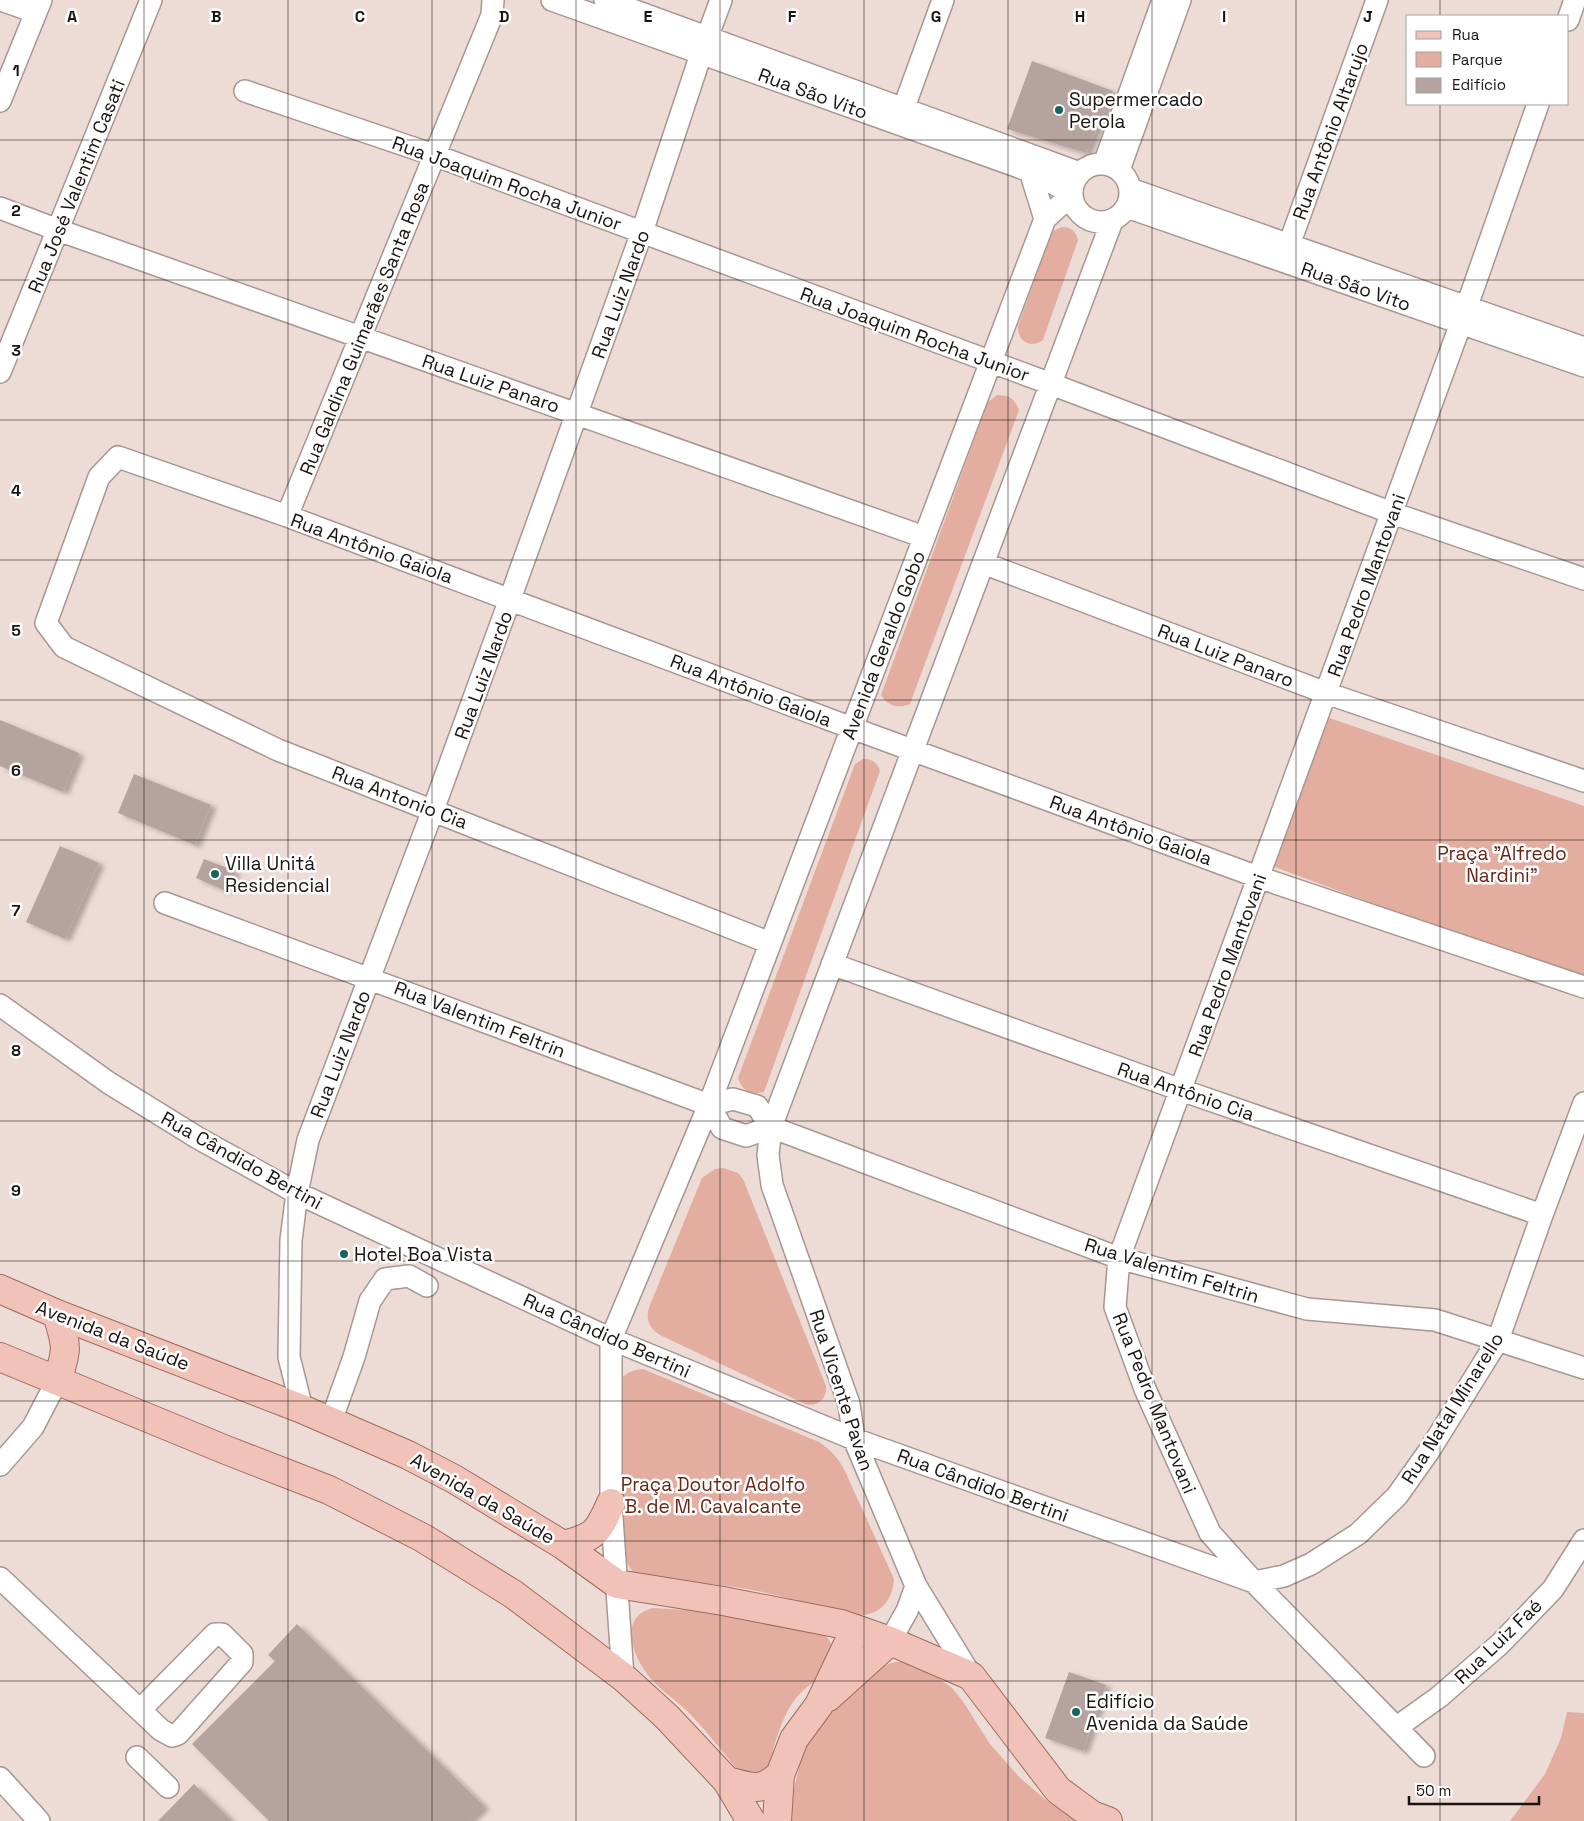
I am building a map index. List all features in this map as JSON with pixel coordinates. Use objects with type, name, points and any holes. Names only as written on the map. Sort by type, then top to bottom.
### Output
[{"type":"main road","name":"Avenida da Saúde","points":[[0,1289],[57,1314],[302,1409],[408,1454],[447,1475],[563,1545],[618,1584],[723,1601],[841,1624],[890,1641],[971,1676]]},
{"type":"main road","points":[[0,1300],[14,1306],[30,1303]]},
{"type":"main road","points":[[57,1314],[66,1344],[66,1355],[57,1381]]},
{"type":"main road","points":[[0,1357],[328,1490],[415,1534],[513,1594],[623,1677],[667,1717],[727,1781],[751,1821]]},
{"type":"main road","points":[[563,1545],[590,1536],[600,1527],[611,1503]]},
{"type":"main road","points":[[777,1821],[780,1775],[794,1739],[819,1705],[854,1629]]},
{"type":"main road","points":[[819,1705],[890,1641]]},
{"type":"main road","points":[[971,1676],[1058,1790],[1092,1815],[1108,1821]]},
{"type":"main road","points":[[727,1781],[760,1788],[780,1775]]},
{"type":"street","points":[[0,101],[38,6],[2,0]]},
{"type":"street","name":"Rua José Valentim Casati","points":[[0,372],[151,0]]},
{"type":"street","name":"Rua Galdina Guimarães Santa Rosa","points":[[287,516],[492,15],[493,0]]},
{"type":"street","name":"Rua São Vito","points":[[552,0],[704,45],[901,116],[1080,173]]},
{"type":"street","name":"Rua São Vito","points":[[606,0],[704,45]]},
{"type":"street","name":"Rua Luiz Nardo","points":[[302,1409],[289,1357],[291,1240],[297,1193],[308,1140],[434,810],[642,232],[704,45],[721,0]]},
{"type":"street","points":[[901,116],[943,0]]},
{"type":"street","points":[[1111,167],[1163,0]]},
{"type":"street","points":[[1111,167],[1180,0]]},
{"type":"street","name":"Rua Antônio Altarujo","points":[[1286,253],[1377,0]]},
{"type":"street","points":[[1569,17],[1575,0]]},
{"type":"street","name":"Rua Joaquim Rocha Junior","points":[[245,91],[434,156],[642,232],[1392,513],[1584,579]]},
{"type":"street","name":"Rua Pedro Mantovani","points":[[1424,1756],[1254,1582],[1210,1533],[1145,1389],[1114,1307],[1119,1258],[1464,315],[1538,105]]},
{"type":"street","name":"Rua São Vito","points":[[901,116],[1030,171],[1071,194]]},
{"type":"street","points":[[771,1127],[757,1106],[733,1099],[709,1104],[722,1128],[746,1136],[771,1127],[1051,384],[1123,206],[1127,178],[1111,167],[1091,166],[1075,178],[1071,194],[1073,204],[1078,213],[1085,219],[1104,223],[1123,206]]},
{"type":"street","points":[[1030,171],[1045,219]]},
{"type":"street","name":"Avenida Geraldo Gobo","points":[[611,1339],[709,1104],[1045,219],[1071,194]]},
{"type":"street","name":"Rua São Vito","points":[[1123,206],[1286,253],[1464,315],[1584,366]]},
{"type":"street","name":"Rua Luiz Panaro","points":[[0,208],[924,537]]},
{"type":"street","name":"Rua São Vito","points":[[1464,315],[1584,348]]},
{"type":"street","name":"Rua Antônio Gaiola","points":[[46,623],[100,477],[118,457],[287,516],[852,728],[1258,877],[1584,987]]},
{"type":"street","name":"Rua Luiz Panaro","points":[[984,563],[1326,693],[1584,781]]},
{"type":"street","name":"Rua Antonio Cia","points":[[46,623],[64,647],[269,746],[770,943]]},
{"type":"street","name":"Rua Valentim Feltrin","points":[[165,903],[709,1104]]},
{"type":"street","name":"Rua Antônio Cia","points":[[832,964],[1181,1090],[1542,1215]]},
{"type":"street","name":"Rua Cândido Bertini","points":[[0,1005],[108,1083],[198,1138],[297,1193],[611,1339],[854,1439],[1254,1582]]},
{"type":"street","name":"Rua Natal Minarello","points":[[1254,1582],[1284,1576],[1311,1564],[1358,1534],[1397,1496],[1430,1451],[1498,1340],[1584,1103]]},
{"type":"street","name":"Rua Valentim Feltrin","points":[[771,1127],[1119,1258],[1307,1310],[1435,1320],[1584,1368]]},
{"type":"street","name":"Rua Vicente Pavan","points":[[771,1127],[768,1154],[772,1185],[849,1404],[854,1439],[916,1586],[971,1676]]},
{"type":"street","points":[[331,1422],[354,1356],[370,1301],[386,1279],[409,1276],[427,1286]]},
{"type":"street","points":[[611,1339],[611,1503],[623,1677]]},
{"type":"street","name":"Rua Luiz Nardo","points":[[260,1393],[280,1383],[289,1357]]},
{"type":"street","points":[[0,1465],[33,1427],[57,1381]]},
{"type":"street","name":"Rua Luiz Faé","points":[[1396,1727],[1438,1698],[1500,1644],[1553,1589],[1584,1540]]},
{"type":"street","points":[[0,1578],[161,1730],[172,1736],[178,1734],[242,1662],[242,1654],[222,1634],[215,1634],[140,1710]]},
{"type":"street","points":[[890,1641],[907,1611],[916,1586]]},
{"type":"street","points":[[137,1757],[168,1786]]},
{"type":"street","points":[[0,1778],[39,1821]]},
{"type":"green space","points":[[1062,227],[1073,230],[1078,240],[1043,340],[1030,344],[1022,340],[1018,332],[1018,326],[1051,235],[1053,231]]},
{"type":"green space","points":[[997,395],[1011,398],[1019,410],[910,704],[894,706],[881,695],[988,402]]},
{"type":"green space","name":"Praça \"Alfredo Nardini\"","points":[[1321,715],[1584,806],[1584,982],[1269,865]]},
{"type":"green space","points":[[863,759],[874,762],[880,771],[764,1092],[755,1093],[748,1091],[742,1086],[738,1078],[855,764]]},
{"type":"green space","points":[[723,1168],[738,1173],[743,1179],[826,1386],[825,1395],[818,1403],[805,1404],[660,1335],[650,1325],[648,1314],[650,1305],[702,1178],[715,1169]]},
{"type":"green space","name":"Praça Doutor Adolfo B. de M. Cavalcante","points":[[643,1369],[819,1442],[830,1451],[844,1469],[894,1579],[893,1588],[887,1602],[870,1614],[853,1616],[782,1597],[728,1586],[652,1584],[634,1574],[624,1555],[615,1388],[626,1374]]},
{"type":"green space","points":[[653,1608],[731,1613],[821,1632],[828,1638],[832,1645],[824,1677],[798,1695],[785,1715],[767,1772],[740,1774],[698,1722],[658,1686],[640,1664],[632,1641],[634,1621],[641,1613]]},
{"type":"green space","points":[[902,1661],[925,1668],[952,1688],[962,1700],[990,1744],[1019,1777],[1046,1800],[1078,1821],[787,1821],[804,1744],[831,1708],[880,1668]]},
{"type":"green space","points":[[1567,1712],[1584,1713],[1584,1821],[1510,1821],[1545,1774],[1561,1738]]},
{"type":"building","name":"Supermercado Perola","points":[[1032,61],[1113,91],[1086,153],[1007,129]]},
{"type":"building","points":[[0,720],[79,753],[63,792],[0,766]]},
{"type":"building","points":[[134,774],[211,805],[195,845],[118,813]]},
{"type":"building","points":[[60,846],[99,863],[65,939],[26,922]]},
{"type":"building","name":"Villa Unitá Residencial","points":[[204,859],[235,871],[226,891],[196,878]]},
{"type":"building","points":[[297,1624],[484,1806],[469,1821],[269,1821],[192,1744],[275,1661],[268,1655]]},
{"type":"building","name":"Edifício Avenida da Saúde","points":[[1069,1672],[1106,1685],[1083,1751],[1045,1738]]},
{"type":"building","points":[[194,1784],[232,1821],[158,1821]]},
{"type":"place","name":"Supermercado Perola","points":[[1059,110]]},
{"type":"place","name":"Villa Unitá Residencial","points":[[215,874]]},
{"type":"place","name":"Hotel Boa Vista","points":[[344,1254]]},
{"type":"place","name":"Edifício Avenida da Saúde","points":[[1076,1712]]}]
